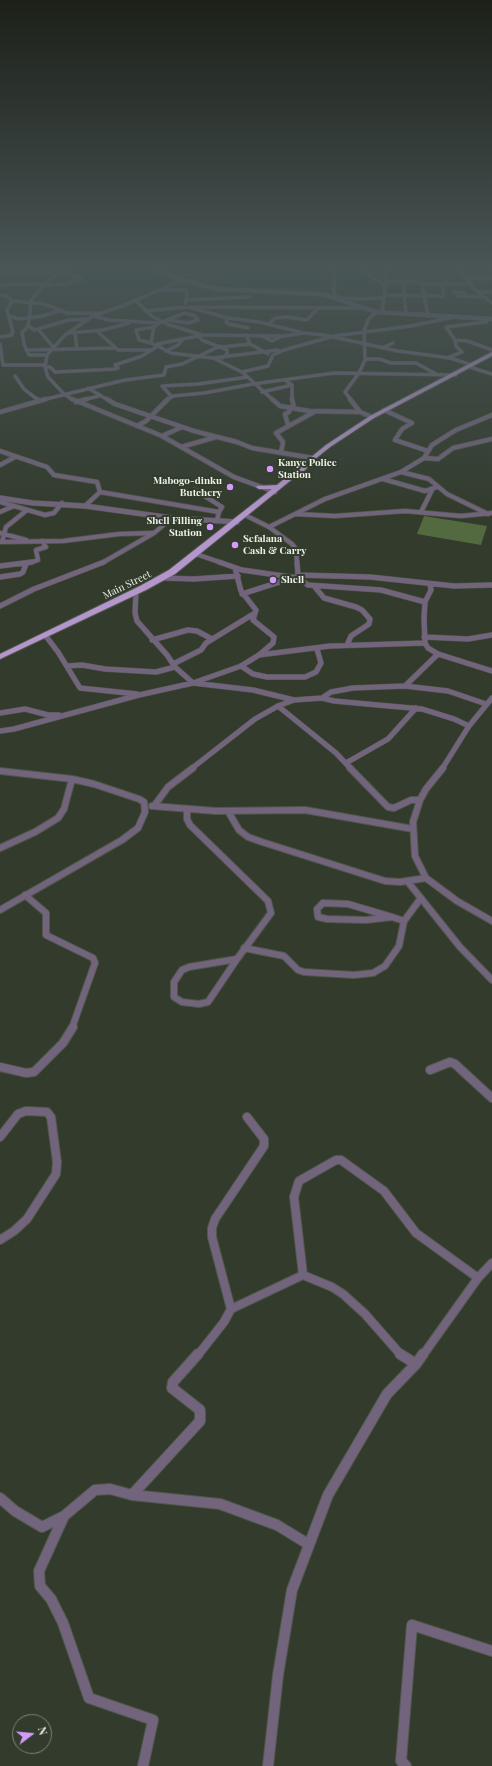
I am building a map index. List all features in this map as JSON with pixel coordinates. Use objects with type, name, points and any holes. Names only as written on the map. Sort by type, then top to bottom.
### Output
[{"type":"highway","name":"Main Street","points":[[0,657],[163,578],[248,513],[313,458],[372,417],[456,375],[492,354]]},
{"type":"highway","points":[[259,487],[275,491]]},
{"type":"highway","points":[[259,487],[265,492],[266,497]]},
{"type":"highway","name":"Main Street","points":[[248,513],[275,491]]},
{"type":"street","points":[[27,352],[29,355],[47,355]]},
{"type":"street","points":[[50,352],[47,355],[45,366],[51,382],[64,394],[76,402],[162,436],[203,461],[259,487]]},
{"type":"street","points":[[1,356],[4,365],[45,366],[50,367],[55,372],[117,369],[115,365],[142,356],[147,352]]},
{"type":"street","points":[[168,352],[171,354],[213,358],[263,352]]},
{"type":"street","points":[[166,367],[181,365],[208,352]]},
{"type":"street","points":[[222,358],[228,352]]},
{"type":"street","points":[[267,352],[272,356]]},
{"type":"street","points":[[272,356],[281,352]]},
{"type":"street","points":[[360,412],[345,392],[359,373],[365,359],[365,352]]},
{"type":"street","points":[[411,352],[447,358],[492,374]]},
{"type":"street","points":[[447,358],[461,352]]},
{"type":"street","points":[[170,358],[171,354]]},
{"type":"street","points":[[242,372],[268,366],[272,360],[272,356]]},
{"type":"street","points":[[213,358],[242,372],[253,384],[278,405],[306,411],[360,412],[372,417]]},
{"type":"street","points":[[365,359],[379,359],[393,363],[416,363],[436,374]]},
{"type":"street","points":[[0,412],[88,388],[126,380],[164,375],[168,363]]},
{"type":"street","points":[[346,373],[354,380]]},
{"type":"street","points":[[137,426],[152,416],[172,397],[193,393],[204,394],[253,384],[346,373],[456,375]]},
{"type":"street","points":[[15,376],[24,389],[39,401]]},
{"type":"street","points":[[172,397],[162,386],[198,384],[248,377]]},
{"type":"street","points":[[285,380],[292,385]]},
{"type":"street","points":[[262,392],[292,385]]},
{"type":"street","points":[[292,385],[291,397],[293,408]]},
{"type":"street","points":[[88,388],[99,396],[115,404],[182,427],[252,448],[313,458]]},
{"type":"street","points":[[76,402],[99,396]]},
{"type":"street","points":[[288,425],[285,414],[290,412],[293,408]]},
{"type":"street","points":[[384,410],[412,422],[402,429],[395,440],[414,445],[428,451]]},
{"type":"street","points":[[281,453],[283,442],[276,433],[288,425],[316,411]]},
{"type":"street","points":[[269,527],[330,497],[400,472],[424,458],[432,445],[456,430],[492,415]]},
{"type":"street","points":[[162,436],[174,432],[182,427]]},
{"type":"street","points":[[181,447],[217,437]]},
{"type":"street","points":[[424,458],[438,459],[453,448],[492,439]]},
{"type":"street","points":[[0,451],[47,467],[56,476],[97,482],[100,492]]},
{"type":"street","points":[[0,465],[15,457]]},
{"type":"street","points":[[400,472],[426,478],[437,487],[468,506],[490,514]]},
{"type":"street","points":[[383,479],[425,491],[432,490],[437,487]]},
{"type":"street","points":[[195,490],[222,507],[217,520]]},
{"type":"street","points":[[421,512],[432,490]]},
{"type":"street","points":[[85,506],[100,492]]},
{"type":"street","points":[[100,492],[219,512]]},
{"type":"street","points":[[0,498],[33,503],[62,503],[172,518],[236,522]]},
{"type":"street","points":[[0,502],[49,515],[57,511],[62,503]]},
{"type":"street","points":[[0,512],[14,506]]},
{"type":"street","points":[[27,510],[12,521],[1,533],[1,542],[42,540],[63,541],[124,534],[154,533]]},
{"type":"street","points":[[294,514],[335,516],[400,511],[460,516],[490,514]]},
{"type":"street","points":[[248,513],[295,547],[298,577],[308,585],[381,590],[425,602]]},
{"type":"street","points":[[0,606],[34,589],[99,564],[154,533],[172,518]]},
{"type":"street","points":[[1,533],[20,537],[28,541]]},
{"type":"street","points":[[124,534],[137,543]]},
{"type":"street","points":[[0,566],[26,564],[38,560],[36,550],[46,547],[42,540]]},
{"type":"street","points":[[196,554],[235,568],[290,578]]},
{"type":"street","points":[[0,577],[24,572],[26,564]]},
{"type":"street","points":[[0,731],[14,730],[139,695],[193,684],[241,666],[259,655],[273,643],[274,637],[252,619],[255,612],[254,606],[242,594],[235,568]]},
{"type":"street","points":[[163,578],[194,579],[238,576]]},
{"type":"street","points":[[323,586],[334,576]]},
{"type":"street","points":[[242,594],[290,578],[298,577],[334,576],[430,584],[492,585]]},
{"type":"street","points":[[430,584],[431,590],[425,602],[424,640],[428,648],[438,654],[492,671]]},
{"type":"street","points":[[314,586],[324,598],[356,607],[362,610],[370,619],[369,624],[350,636],[347,645]]},
{"type":"street","points":[[136,592],[136,618],[152,640],[193,684],[253,690],[294,700]]},
{"type":"street","points":[[67,666],[82,665],[105,669],[156,672],[174,665],[202,650],[206,643],[255,612]]},
{"type":"street","points":[[152,640],[188,630],[197,631],[212,639]]},
{"type":"street","points":[[45,635],[67,666],[80,688],[119,691],[139,695]]},
{"type":"street","points":[[259,655],[347,645],[468,639],[492,635]]},
{"type":"street","points":[[241,666],[253,674],[267,677],[305,677],[316,672],[321,663],[318,648]]},
{"type":"street","points":[[405,686],[438,654]]},
{"type":"street","points":[[322,698],[331,692],[353,688],[405,686],[448,691],[486,704]]},
{"type":"street","points":[[154,806],[168,787],[256,719],[278,706],[294,700],[322,698],[334,701],[416,708],[454,719],[469,726]]},
{"type":"street","points":[[492,698],[469,726],[441,771],[426,789],[420,800],[413,830],[415,856],[426,878],[457,901],[492,921]]},
{"type":"street","points":[[278,706],[346,763],[364,784],[388,807],[394,808],[411,800],[420,800]]},
{"type":"street","points":[[346,763],[388,739],[416,708]]},
{"type":"street","points":[[0,713],[26,709],[48,715],[67,715]]},
{"type":"street","points":[[0,771],[72,779],[94,784],[132,796],[144,802],[145,806],[145,812],[138,828],[122,840],[0,910]]},
{"type":"street","points":[[0,848],[35,832],[58,818],[64,809],[72,779]]},
{"type":"street","points":[[145,806],[228,811],[270,809],[306,810],[413,830]]},
{"type":"street","points":[[187,809],[187,819],[190,825],[268,901],[271,913],[244,948],[237,959],[208,1002],[199,1004],[182,1002],[174,997],[174,982],[177,975],[182,970],[189,967],[237,959]]},
{"type":"street","points":[[228,811],[239,830],[255,840],[294,851],[385,881],[408,882],[426,878]]},
{"type":"street","points":[[408,882],[460,947],[492,980]]},
{"type":"street","points":[[0,1067],[26,1073],[34,1072],[63,1043],[71,1031],[84,998],[95,963],[93,958],[46,935],[46,913],[25,895]]},
{"type":"street","points":[[244,948],[284,956],[298,970],[304,972],[354,975],[373,973],[385,966],[399,946],[404,921],[421,898]]},
{"type":"street","points":[[392,917],[361,920],[327,920],[318,917],[317,909],[323,903],[348,904],[392,917],[404,921]]},
{"type":"street","points":[[430,1070],[450,1062],[456,1064],[492,1098]]},
{"type":"street","points":[[0,1137],[18,1114],[26,1111],[47,1112],[51,1117],[57,1162],[56,1174],[27,1219],[14,1231],[0,1240]]},
{"type":"street","points":[[231,1309],[212,1237],[212,1228],[215,1219],[264,1146],[264,1139],[247,1117]]},
{"type":"street","points":[[303,1275],[294,1197],[299,1181],[336,1160],[341,1160],[384,1191],[416,1233],[478,1278]]},
{"type":"street","points":[[268,1766],[278,1675],[292,1590],[308,1544],[328,1495],[350,1454],[387,1394],[416,1364],[478,1278],[492,1263]]},
{"type":"street","points":[[132,1495],[200,1421],[200,1410],[172,1388],[172,1382],[224,1322],[231,1309],[303,1275],[332,1287],[343,1294],[365,1314],[399,1353],[416,1364]]},
{"type":"street","points":[[0,1498],[15,1511],[42,1527],[64,1516],[95,1490],[110,1489],[132,1495],[220,1504],[277,1525],[308,1544]]},
{"type":"street","points":[[64,1516],[39,1571],[40,1586],[51,1599],[63,1623],[89,1698],[154,1720],[143,1766]]},
{"type":"street","points":[[406,1766],[401,1761],[412,1625],[492,1651]]},
{"type":"green space","points":[[424,516],[487,526],[481,545],[417,534]]},
{"type":"place","name":"Kanye Police Station","points":[[270,469]]},
{"type":"place","name":"Mabogo-dinku Butchery","points":[[230,487]]},
{"type":"place","name":"Shell Filling Station","points":[[210,527]]},
{"type":"place","name":"Sefalana Cash & Carry","points":[[235,545]]},
{"type":"place","name":"Shell","points":[[273,580]]}]
